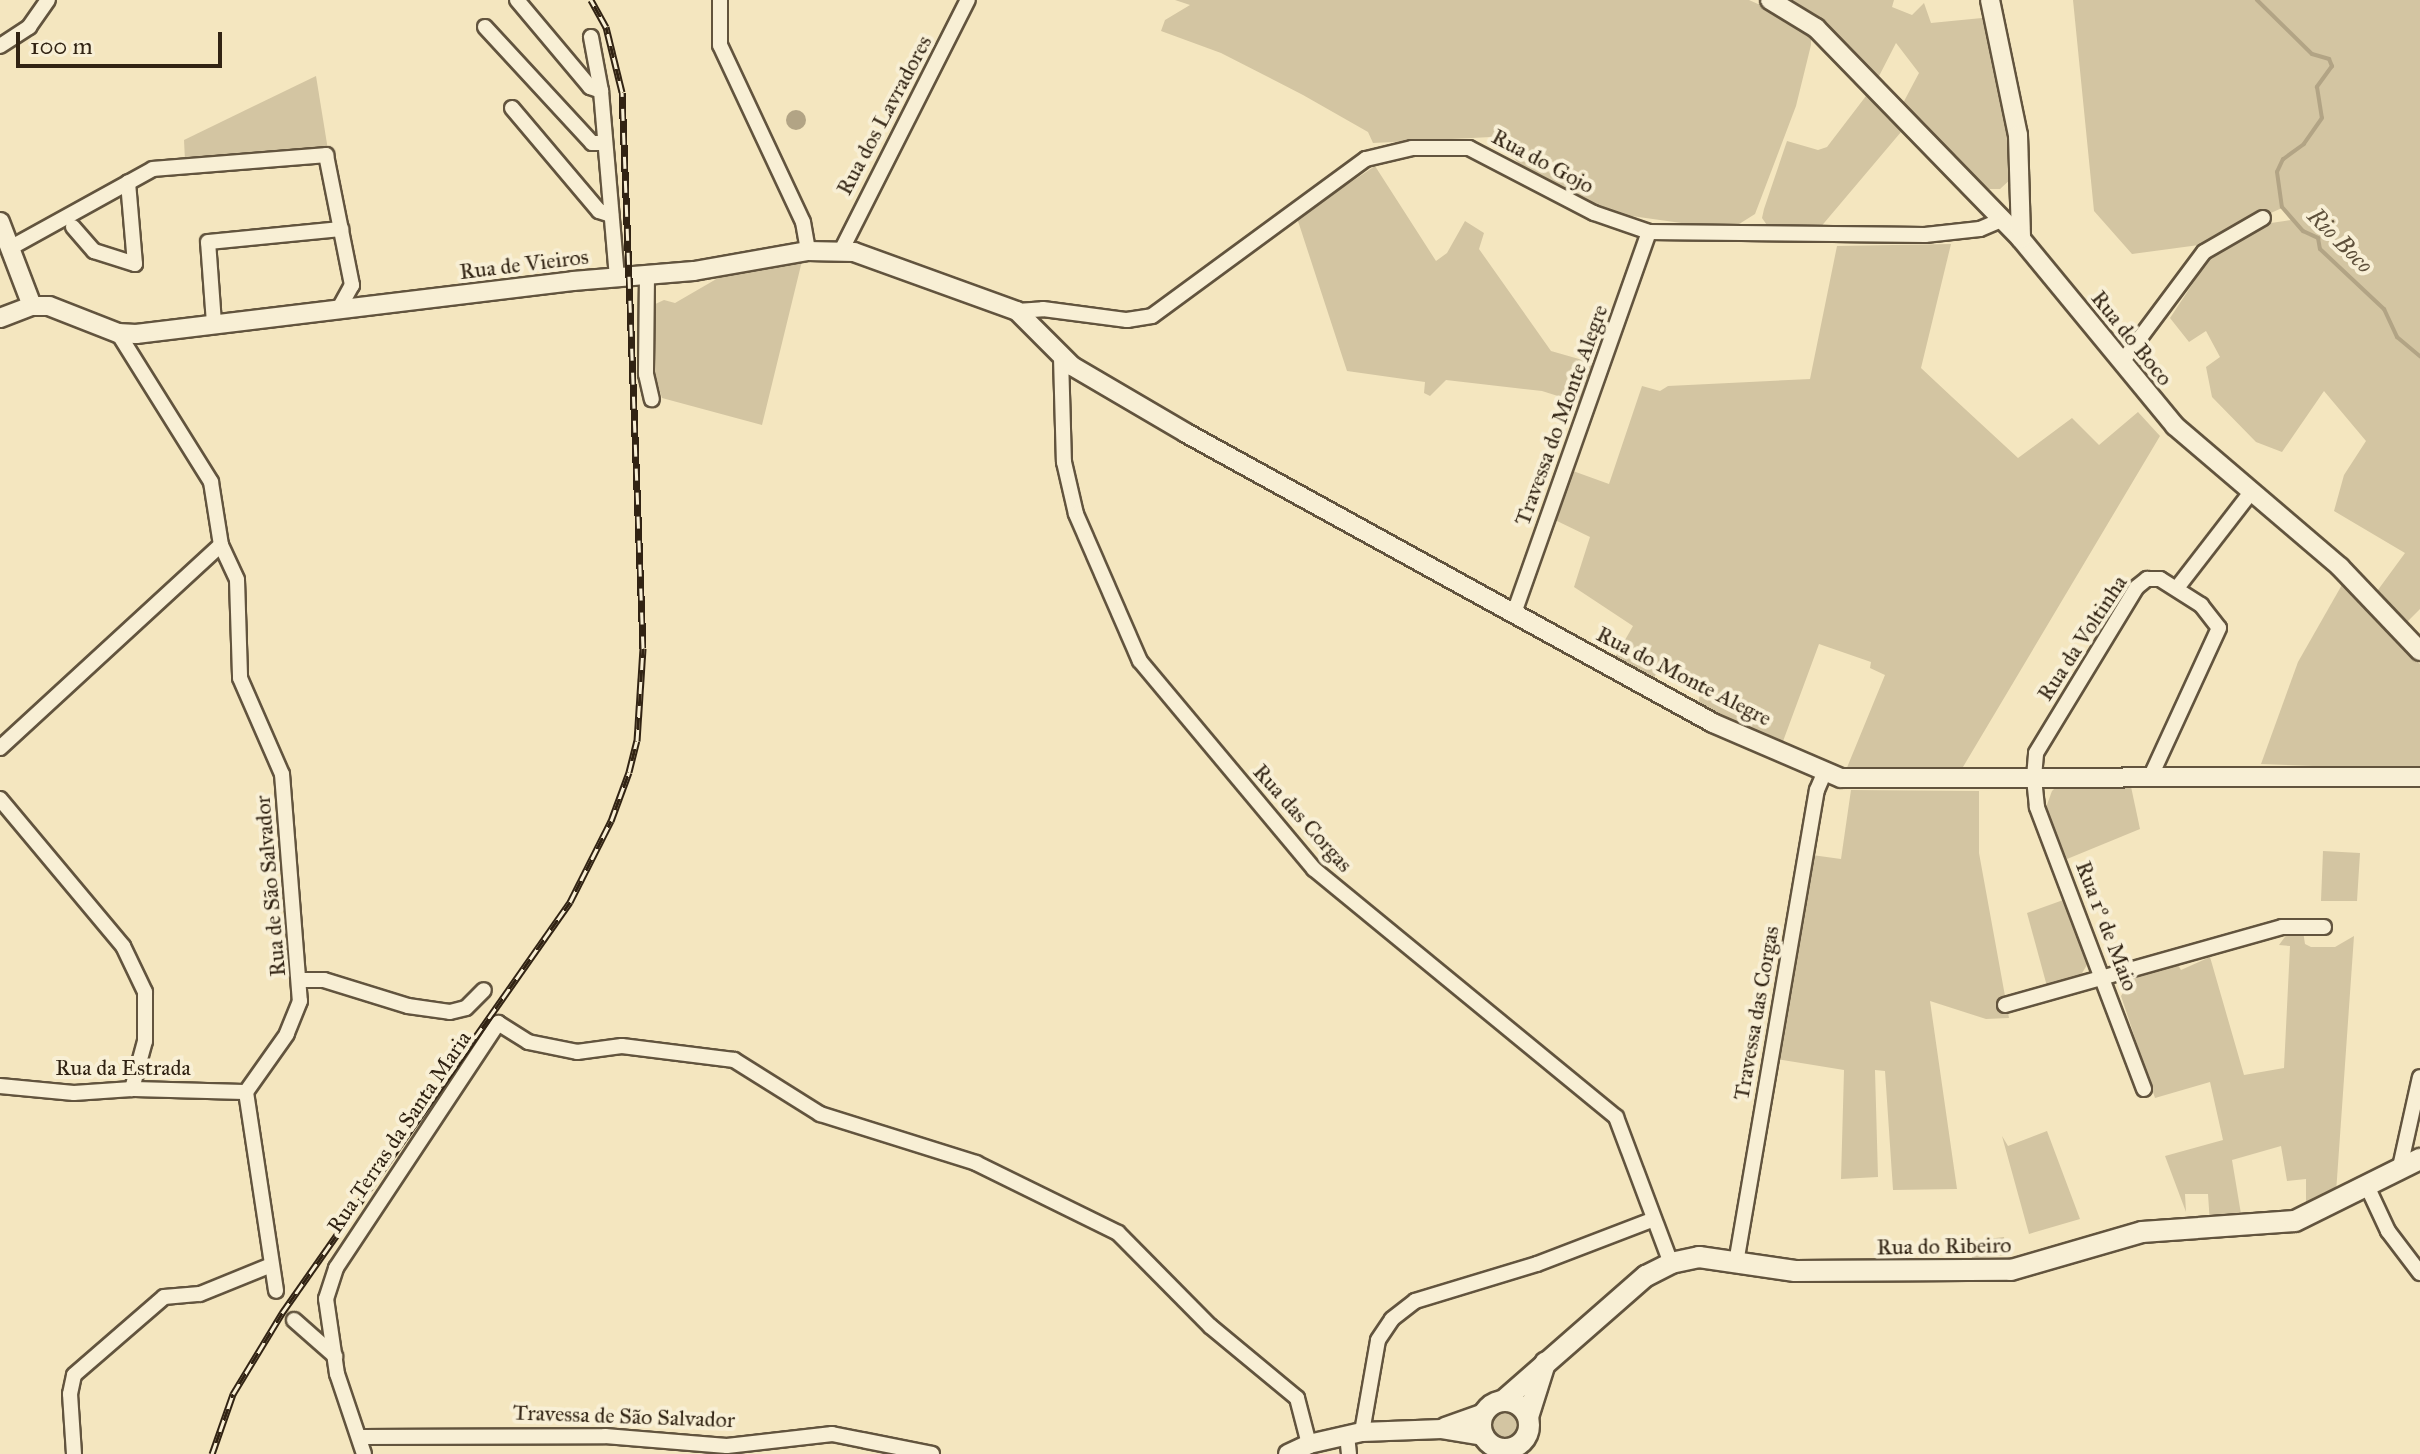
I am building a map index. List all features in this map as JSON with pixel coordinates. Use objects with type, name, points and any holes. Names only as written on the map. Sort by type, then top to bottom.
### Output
[{"type":"main road","name":"Rua do Ribeiro","points":[[1503,1401],[1646,1276],[1671,1263],[1699,1257],[1795,1271],[2011,1270],[2142,1232],[2286,1223],[2329,1208],[2400,1167],[2420,1159]]},
{"type":"main road","points":[[1528,1417],[1518,1405],[1503,1401],[1484,1413],[1493,1446],[1523,1447],[1528,1417],[1545,1363]]},
{"type":"street","points":[[0,46],[29,27],[48,0]]},
{"type":"street","points":[[517,0],[590,87],[601,91]]},
{"type":"street","points":[[720,0],[720,45],[803,222],[808,251]]},
{"type":"street","name":"Rua dos Lavradores","points":[[841,251],[968,0]]},
{"type":"street","name":"Rua do Boco","points":[[1770,0],[1825,38],[2021,239],[2175,426],[2340,567],[2420,651]]},
{"type":"street","points":[[1990,0],[2018,135],[2021,239]]},
{"type":"street","points":[[485,27],[592,143],[605,143]]},
{"type":"street","points":[[591,37],[601,91],[617,276]]},
{"type":"street","points":[[512,108],[599,211],[611,215]]},
{"type":"street","name":"Rua do Gojo","points":[[1017,311],[1043,309],[1127,320],[1152,316],[1366,159],[1412,148],[1453,146],[1483,153],[1594,213],[1649,232],[1925,235],[1980,229],[2001,220]]},
{"type":"street","points":[[10,248],[153,169],[326,155],[352,285],[340,307]]},
{"type":"street","points":[[73,227],[94,251],[135,264],[128,182]]},
{"type":"street","points":[[2001,220],[2020,182]]},
{"type":"street","points":[[2122,362],[2204,252],[2263,218]]},
{"type":"street","points":[[0,222],[32,306],[0,318]]},
{"type":"street","points":[[214,323],[208,242],[341,229]]},
{"type":"street","name":"Travessa do Monte Alegre","points":[[1514,613],[1649,232]]},
{"type":"street","name":"Rua de Vieiros","points":[[32,306],[79,316],[118,333],[647,275],[808,251],[841,251],[877,257],[1017,311]]},
{"type":"street","points":[[647,275],[646,374],[652,399]]},
{"type":"street","name":"Rua do Monte Alegre","points":[[1017,311],[1061,357],[1186,433],[1713,723],[1848,779],[2152,774],[2420,777]]},
{"type":"street","name":"Rua de São Salvador","points":[[118,333],[211,482],[221,545],[237,580],[240,678],[282,774],[292,932],[301,980],[300,1001],[287,1034],[246,1092]]},
{"type":"street","name":"Rua das Corgas","points":[[1061,357],[1064,462],[1076,514],[1140,661],[1314,869],[1616,1117],[1671,1263]]},
{"type":"street","points":[[2152,774],[2218,640],[2215,619],[2177,588],[2252,491]]},
{"type":"street","points":[[0,748],[221,545]]},
{"type":"street","name":"Rua da Voltinha","points":[[2034,777],[2036,753],[2137,587],[2147,579],[2160,579],[2177,588]]},
{"type":"street","name":"Travessa das Corgas","points":[[1736,1263],[1817,790],[1825,771]]},
{"type":"street","name":"Rua 1º de Maio","points":[[2034,777],[2037,807],[2105,979],[2144,1089]]},
{"type":"street","points":[[0,799],[123,946],[145,992],[145,1041],[132,1089]]},
{"type":"street","points":[[2005,1005],[2282,927],[2324,927]]},
{"type":"street","name":"Rua Terras da Santa Maria","points":[[301,980],[324,980],[408,1006],[450,1012],[466,1008],[484,990]]},
{"type":"street","name":"Rua Terras da Santa Maria","points":[[335,1356],[326,1299],[336,1268],[498,1023],[528,1042],[577,1052],[622,1046],[734,1060],[820,1114],[976,1163],[1118,1233],[1210,1326],[1297,1398],[1309,1444]]},
{"type":"street","points":[[2400,1167],[2420,1077]]},
{"type":"street","name":"Rua da Estrada","points":[[0,1086],[74,1093],[132,1089],[246,1092]]},
{"type":"street","points":[[246,1092],[269,1266],[276,1291]]},
{"type":"street","points":[[2367,1186],[2388,1231],[2420,1273]]},
{"type":"street","points":[[1353,1441],[1378,1340],[1392,1319],[1415,1301],[1537,1264],[1654,1219]]},
{"type":"street","points":[[74,1454],[70,1394],[74,1375],[164,1297],[200,1294],[269,1266]]},
{"type":"street","points":[[294,1320],[335,1356],[364,1454]]},
{"type":"street","points":[[1288,1454],[1309,1444],[1442,1429],[1484,1413]]},
{"type":"street","points":[[1442,1429],[1493,1446]]},
{"type":"street","name":"Travessa de São Salvador","points":[[360,1437],[605,1436],[727,1446],[832,1434],[932,1454]]},
{"type":"shaded area","points":[[1175,0],[1749,0],[1776,12],[1811,38],[1811,45],[1796,106],[1755,214],[1736,226],[1717,228],[1610,213],[1521,165],[1491,137],[1373,143],[1368,132],[1303,95],[1221,53],[1161,31],[1165,20],[1190,5]]},
{"type":"shaded area","points":[[1788,0],[1894,0],[1892,7],[1912,15],[1924,3],[1931,23],[1982,18],[2010,131],[2013,177],[2000,189],[1989,189],[1902,105],[1919,73],[1896,43],[1877,80],[1816,16]]},
{"type":"shaded area","points":[[2073,0],[2420,0],[2420,609],[2405,624],[2375,594],[2405,553],[2334,511],[2344,475],[2366,441],[2324,391],[2282,452],[2256,442],[2212,397],[2206,367],[2220,357],[2206,331],[2189,342],[2170,318],[2215,250],[2264,224],[2291,220],[2282,208],[2199,245],[2132,254],[2094,211]]},
{"type":"shaded area","points":[[316,76],[328,150],[185,161],[184,140]]},
{"type":"shaded area","points":[[1866,96],[1901,132],[1819,229],[1769,228],[1762,218],[1787,141],[1818,150],[1827,147]]},
{"type":"shaded area","points":[[796,110],[803,113],[806,120],[803,127],[796,130],[789,127],[786,120],[789,113]]},
{"type":"shaded area","points":[[1375,166],[1436,261],[1447,253],[1465,221],[1484,233],[1479,249],[1551,351],[1593,363],[1580,403],[1542,391],[1446,380],[1430,396],[1424,393],[1425,382],[1347,371],[1297,218]]},
{"type":"shaded area","points":[[1951,244],[1921,368],[2018,458],[2072,418],[2099,445],[2138,412],[2160,436],[1960,772],[1846,770],[1885,675],[1870,668],[1871,662],[1819,644],[1782,744],[1697,708],[1703,681],[1661,665],[1652,681],[1613,661],[1633,626],[1574,587],[1590,537],[1555,520],[1573,471],[1609,484],[1642,386],[1660,391],[1668,386],[1810,379],[1837,246]]},
{"type":"shaded area","points":[[802,261],[762,425],[662,398],[647,350],[651,306],[664,300],[675,303],[725,274]]},
{"type":"shaded area","points":[[2343,583],[2420,664],[2420,770],[2261,764],[2298,662]]},
{"type":"shaded area","points":[[2130,782],[2140,829],[2067,859],[2045,810],[2052,791],[2058,785]]},
{"type":"shaded area","points":[[1851,790],[1979,791],[1979,853],[2009,1018],[1986,1019],[1930,1001],[1957,1189],[1893,1190],[1885,1071],[1875,1070],[1878,1177],[1841,1179],[1844,1070],[1777,1059],[1812,855],[1841,859]]},
{"type":"shaded area","points":[[2323,851],[2360,853],[2357,901],[2321,901]]},
{"type":"shaded area","points":[[2066,899],[2087,965],[2079,978],[2048,990],[2027,913]]},
{"type":"shaded area","points":[[2303,931],[2305,944],[2311,947],[2335,947],[2354,936],[2336,1193],[2306,1209],[2306,1179],[2287,1181],[2281,1146],[2232,1160],[2242,1220],[2210,1224],[2208,1194],[2185,1194],[2186,1212],[2165,1156],[2223,1140],[2210,1082],[2155,1098],[2121,996],[2132,979],[2178,965],[2181,970],[2210,957],[2244,1075],[2284,1068],[2290,946],[2279,945],[2287,934]]},
{"type":"shaded area","points":[[2047,1131],[2080,1219],[2029,1234],[2002,1136],[2008,1146]]},
{"type":"shaded area","points":[[2004,1237],[2006,1255],[1972,1259],[1970,1241]]},
{"type":"shaded area","points":[[1505,1413],[1513,1417],[1517,1425],[1513,1433],[1505,1437],[1497,1433],[1493,1425],[1497,1417]]},
{"type":"waterway","name":"Rio Boco","points":[[2257,0],[2312,54],[2329,59],[2332,66],[2317,87],[2322,118],[2304,144],[2283,159],[2277,172],[2282,207],[2303,231],[2318,238],[2320,249],[2384,309],[2397,337],[2420,356]]},
{"type":"railway","points":[[212,1454],[233,1394],[282,1313],[570,902],[611,821],[629,772],[637,741],[643,648],[622,92],[606,27],[591,0]]}]
